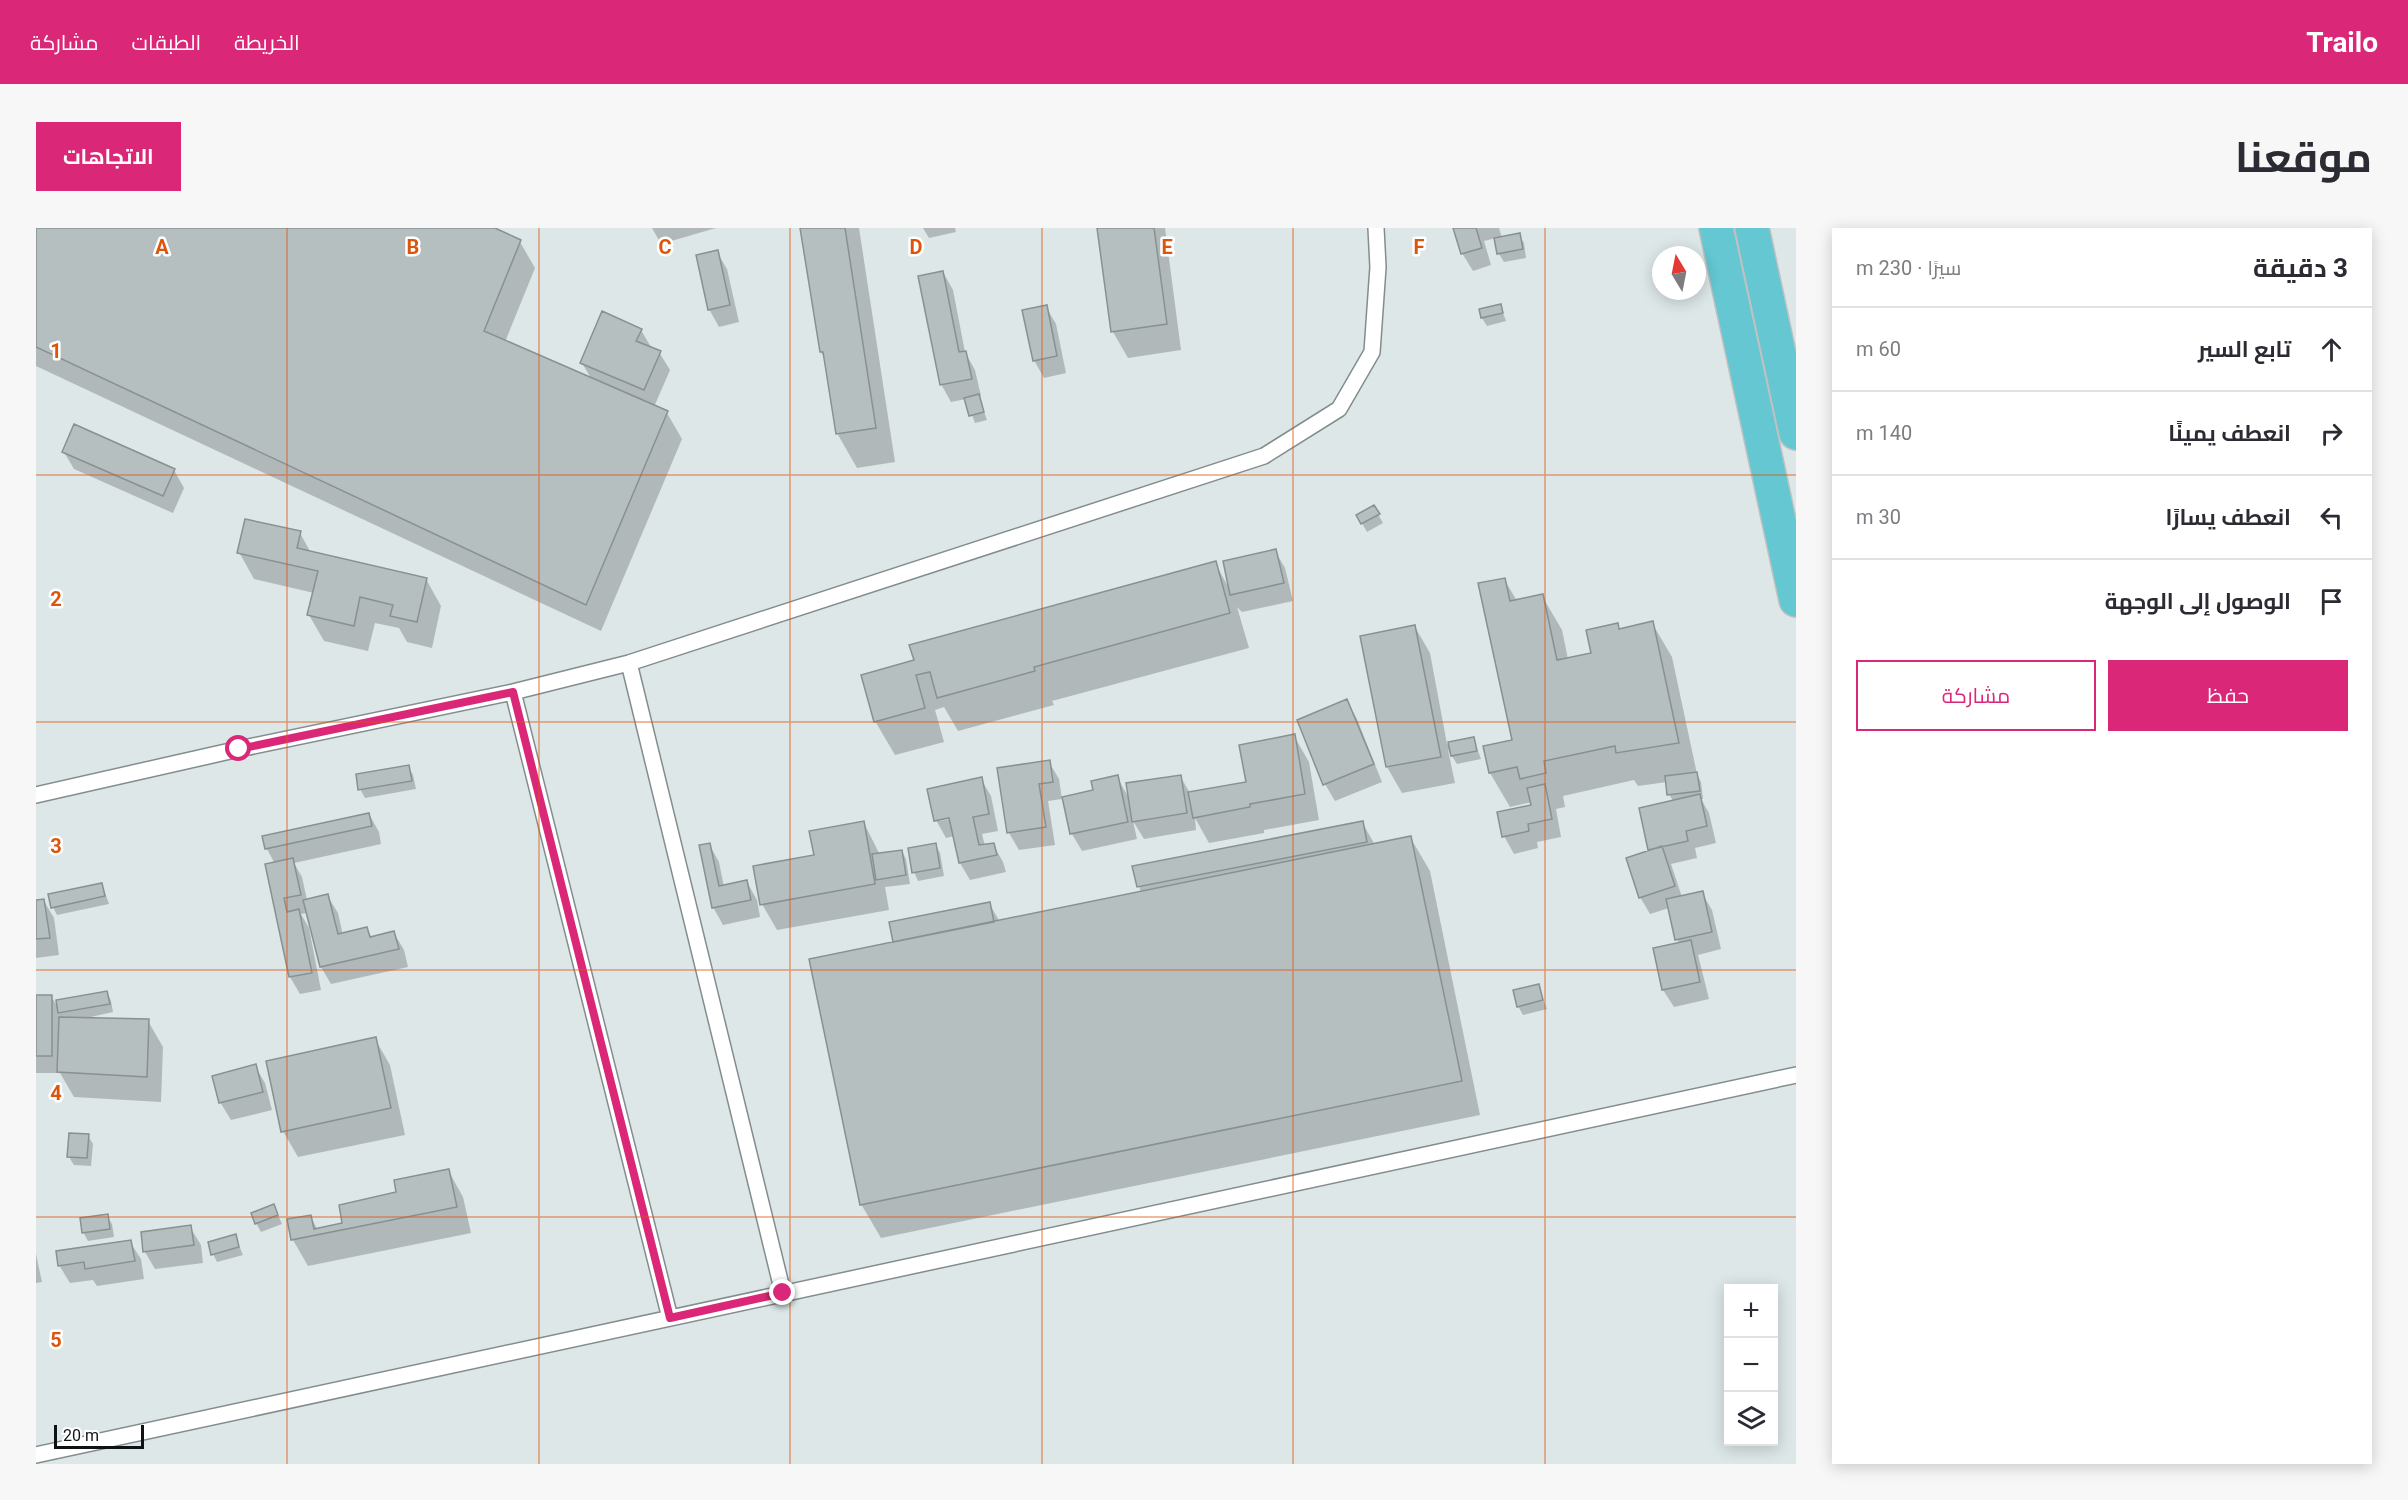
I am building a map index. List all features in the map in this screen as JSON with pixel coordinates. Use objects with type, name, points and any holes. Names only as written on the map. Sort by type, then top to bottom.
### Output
[{"type":"highway","points":[[1716,228],[1796,600]]},
{"type":"highway","points":[[1752,228],[1796,434]]},
{"type":"lane","points":[[36,795],[239,749],[513,692],[629,663],[1264,456],[1339,409],[1372,352],[1378,267],[1376,228]]},
{"type":"lane","points":[[629,663],[783,1293]]},
{"type":"lane","points":[[513,692],[670,1318]]},
{"type":"lane","points":[[36,1455],[1796,1075]]},
{"type":"building","points":[[36,228],[495,228],[521,240],[484,331],[668,411],[586,605],[36,347]]},
{"type":"building","points":[[800,228],[845,228],[876,428],[836,434]]},
{"type":"building","points":[[1097,228],[1154,228],[1167,324],[1111,332]]},
{"type":"building","points":[[1453,228],[1476,228],[1482,248],[1461,254]]},
{"type":"building","points":[[1520,233],[1523,249],[1497,254],[1494,238]]},
{"type":"building","points":[[718,250],[730,305],[708,310],[696,255]]},
{"type":"building","points":[[943,271],[959,352],[966,351],[972,379],[940,385],[918,276]]},
{"type":"building","points":[[1501,304],[1503,313],[1481,318],[1479,309]]},
{"type":"building","points":[[1047,305],[1057,356],[1033,361],[1022,310]]},
{"type":"building","points":[[602,311],[642,329],[636,341],[661,351],[644,390],[580,363]]},
{"type":"building","points":[[979,394],[984,412],[969,416],[964,398]]},
{"type":"building","points":[[74,424],[175,469],[163,496],[62,452]]},
{"type":"building","points":[[1374,505],[1380,514],[1361,524],[1356,515]]},
{"type":"building","points":[[245,519],[301,531],[297,548],[427,578],[417,622],[390,616],[393,605],[360,597],[354,626],[307,615],[318,571],[237,553]]},
{"type":"building","points":[[1276,549],[1284,583],[1230,595],[1223,561]]},
{"type":"building","points":[[1216,561],[1230,613],[1034,667],[1035,671],[937,698],[930,672],[916,675],[925,708],[874,722],[861,675],[914,660],[909,645]]},
{"type":"building","points":[[1505,578],[1510,601],[1543,594],[1557,660],[1591,653],[1586,630],[1618,623],[1619,629],[1653,621],[1679,743],[1616,753],[1615,746],[1544,761],[1546,773],[1520,779],[1517,767],[1489,773],[1483,746],[1512,740],[1478,583]]},
{"type":"building","points":[[1415,625],[1441,757],[1386,767],[1360,636]]},
{"type":"building","points":[[1347,699],[1374,764],[1323,785],[1297,720]]},
{"type":"building","points":[[1295,734],[1305,794],[1193,818],[1188,792],[1246,782],[1239,745]]},
{"type":"building","points":[[1474,737],[1477,751],[1451,756],[1448,742]]},
{"type":"building","points":[[1050,760],[1053,782],[1039,784],[1046,827],[1007,833],[997,768]]},
{"type":"building","points":[[409,765],[412,781],[358,790],[356,774]]},
{"type":"building","points":[[1697,772],[1700,791],[1667,795],[1665,776]]},
{"type":"building","points":[[1118,775],[1128,822],[1070,834],[1062,797],[1093,790],[1091,781]]},
{"type":"building","points":[[1181,775],[1187,813],[1132,822],[1126,783]]},
{"type":"building","points":[[982,777],[989,814],[973,817],[979,845],[994,843],[997,855],[959,863],[949,818],[934,821],[927,789]]},
{"type":"building","points":[[1545,784],[1552,819],[1528,824],[1529,831],[1502,837],[1497,812],[1531,805],[1527,788]]},
{"type":"building","points":[[1700,794],[1707,826],[1686,831],[1688,841],[1648,850],[1639,808]]},
{"type":"building","points":[[369,813],[372,826],[265,849],[262,836]]},
{"type":"building","points":[[864,821],[875,884],[760,905],[753,866],[814,855],[809,831]]},
{"type":"building","points":[[1363,821],[1367,842],[1137,887],[1132,866]]},
{"type":"building","points":[[1411,836],[1462,1081],[860,1205],[809,959]]},
{"type":"building","points":[[710,843],[719,886],[747,880],[751,900],[712,908],[699,845]]},
{"type":"building","points":[[936,843],[940,868],[912,873],[908,848]]},
{"type":"building","points":[[1662,846],[1675,886],[1639,898],[1626,858]]},
{"type":"building","points":[[902,850],[906,875],[876,880],[872,854]]},
{"type":"building","points":[[293,858],[301,895],[284,898],[287,912],[299,909],[312,973],[289,977],[265,864]]},
{"type":"building","points":[[102,883],[105,896],[51,908],[48,894]]},
{"type":"building","points":[[1703,891],[1712,932],[1675,940],[1666,899]]},
{"type":"building","points":[[328,894],[338,934],[367,927],[370,937],[394,931],[399,949],[320,967],[303,900]]},
{"type":"building","points":[[44,899],[50,938],[36,939],[36,900]]},
{"type":"building","points":[[990,902],[994,922],[893,942],[889,922]]},
{"type":"building","points":[[1691,940],[1700,982],[1662,990],[1653,948]]},
{"type":"building","points":[[1539,984],[1543,1000],[1517,1007],[1513,990]]},
{"type":"building","points":[[107,991],[110,1004],[58,1013],[56,1000]]},
{"type":"building","points":[[36,995],[52,995],[52,1056],[36,1056]]},
{"type":"building","points":[[59,1017],[149,1019],[147,1077],[57,1072]]},
{"type":"building","points":[[376,1037],[391,1108],[281,1132],[266,1061]]},
{"type":"building","points":[[256,1064],[263,1092],[219,1103],[212,1076]]},
{"type":"building","points":[[69,1133],[89,1134],[87,1158],[67,1157]]},
{"type":"building","points":[[449,1169],[457,1207],[291,1240],[287,1219],[311,1215],[314,1229],[342,1223],[339,1205],[396,1192],[394,1180]]},
{"type":"building","points":[[274,1204],[278,1215],[255,1224],[251,1213]]},
{"type":"building","points":[[108,1214],[110,1229],[82,1233],[80,1218]]},
{"type":"building","points":[[191,1225],[194,1245],[143,1252],[141,1232]]},
{"type":"building","points":[[236,1234],[239,1247],[211,1255],[208,1242]]},
{"type":"building","points":[[131,1240],[135,1261],[85,1269],[84,1262],[58,1266],[56,1251]]},
{"type":"route","points":[[239,749],[513,692],[670,1318],[783,1293]]}]
